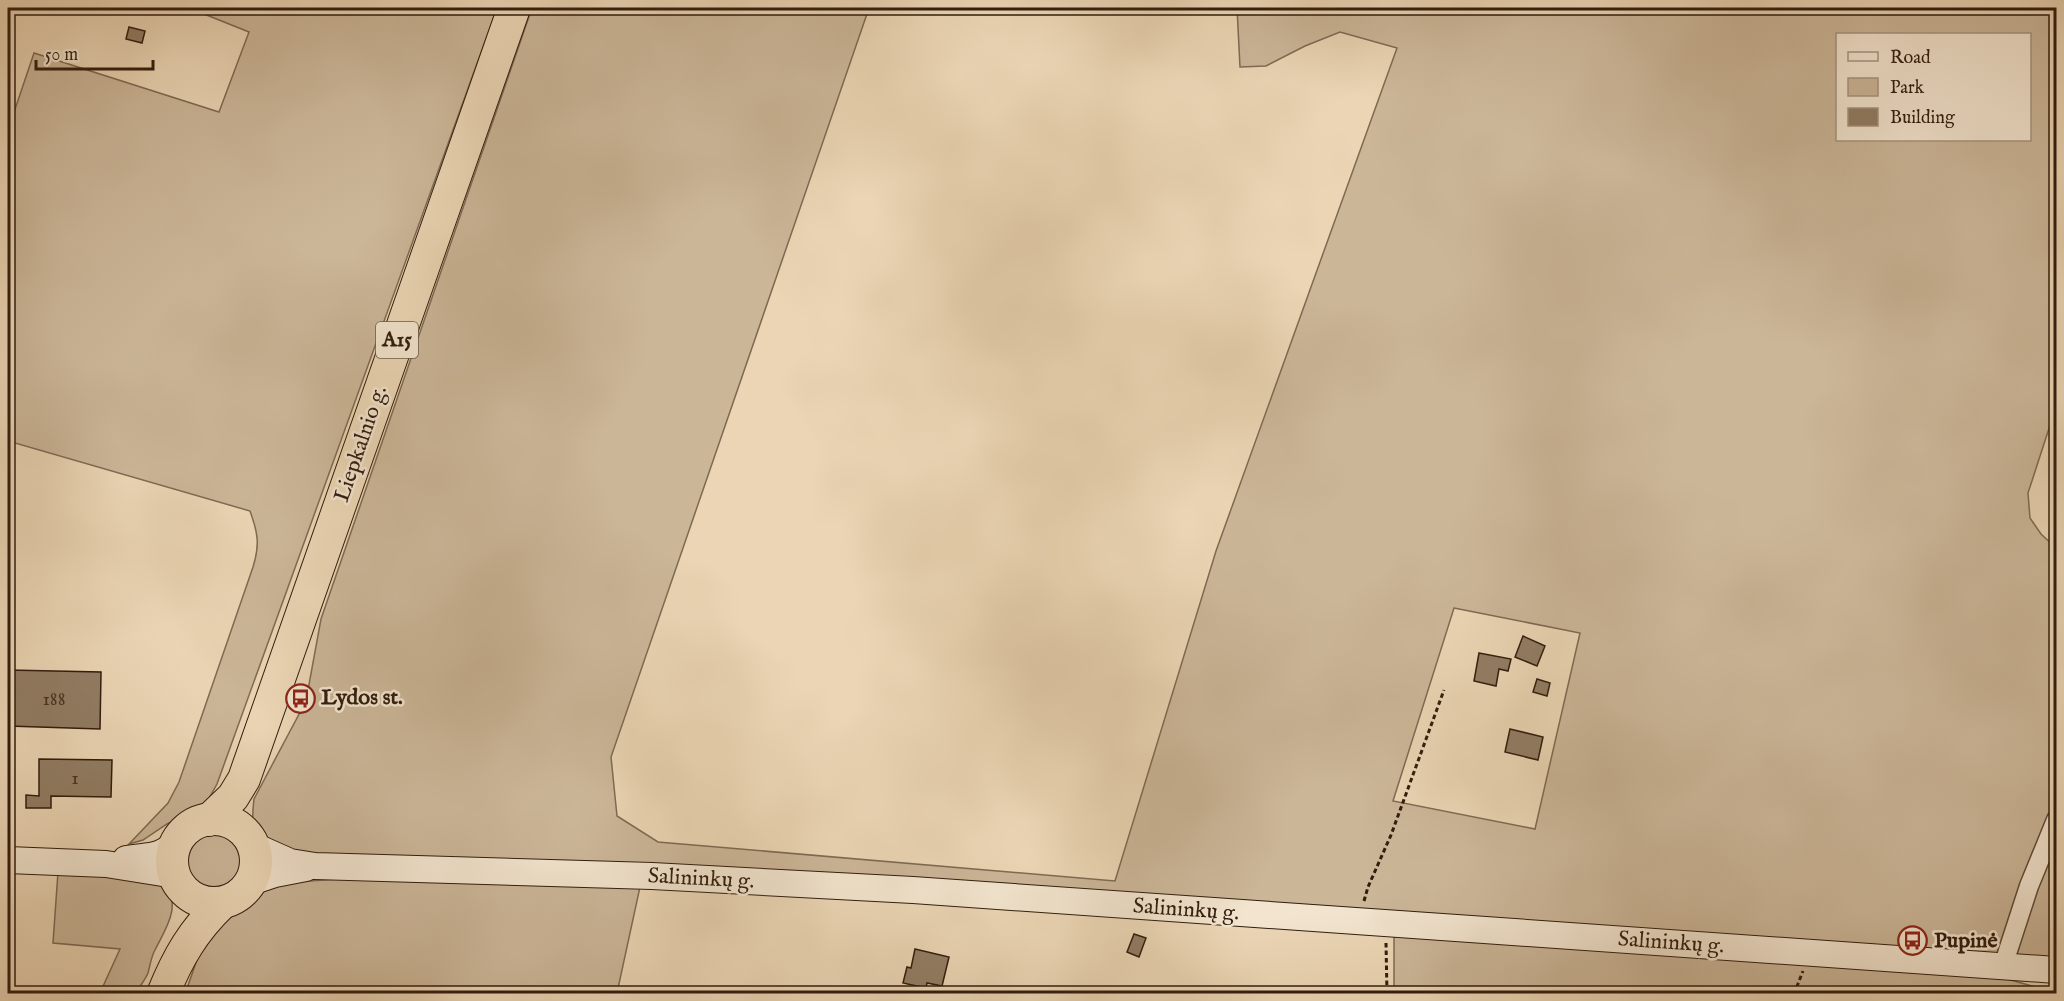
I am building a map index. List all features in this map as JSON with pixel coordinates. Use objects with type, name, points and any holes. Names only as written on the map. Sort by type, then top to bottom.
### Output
[{"type":"highway","name":"Liepkalnio g.","points":[[244,778],[514,8]]},
{"type":"highway","points":[[209,820],[233,797],[244,778]]},
{"type":"highway","points":[[163,993],[177,959],[192,935],[222,903],[239,896],[251,882],[256,864],[242,801],[244,778]]},
{"type":"highway","points":[[177,959],[185,912],[179,882],[172,863],[178,841],[191,826],[209,820],[230,822],[250,840]]},
{"type":"highway","points":[[179,882],[201,901],[222,903]]},
{"type":"main road","name":"Salininkų g.","points":[[250,840],[290,861],[315,866],[652,876],[914,890],[2056,970]]},
{"type":"main road","points":[[106,864],[129,858],[156,855],[167,851],[178,841]]},
{"type":"main road","points":[[8,860],[106,864],[179,882]]},
{"type":"main road","name":"Salininkų g.","points":[[251,882],[275,874],[315,866]]},
{"type":"street","points":[[2003,966],[2029,886],[2056,820]]},
{"type":"path","points":[[1387,993],[1373,923],[1363,904],[1368,887],[1391,836],[1444,690]]},
{"type":"green space","points":[[189,8],[497,8],[217,784],[208,800],[199,809],[167,824],[143,840],[129,844],[168,803],[179,782],[253,567],[257,552],[256,533],[250,511],[8,441],[8,130],[34,53],[219,112],[249,32]]},
{"type":"green space","points":[[532,8],[845,8],[853,11],[854,8],[869,8],[611,757],[617,816],[658,842],[1115,881],[1216,551],[1397,48],[1340,32],[1305,46],[1266,66],[1240,67],[1237,8],[2056,8],[2056,407],[2028,493],[2030,518],[2041,534],[2056,548],[2056,792],[2054,797],[2056,798],[2056,959],[282,852],[266,842],[256,832],[253,819],[254,799],[306,701],[321,619]],"holes":[[[1454,608],[1580,633],[1535,829],[1393,801]]]},
{"type":"green space","points":[[209,832],[221,832],[237,841],[244,851],[246,863],[244,875],[237,885],[221,894],[209,894],[198,889],[189,880],[184,869],[184,857],[189,846],[198,837]]},
{"type":"green space","points":[[58,872],[163,882],[169,891],[172,899],[171,916],[154,953],[148,973],[136,993],[100,993],[120,949],[53,943]]},
{"type":"green space","points":[[350,878],[640,887],[617,993],[185,994],[199,954],[224,915],[256,892],[284,883]]},
{"type":"green space","points":[[1394,935],[2004,978],[2056,993],[1394,993]]},
{"type":"building","points":[[129,27],[145,31],[142,43],[126,39]]},
{"type":"building","points":[[1523,636],[1545,646],[1537,666],[1515,657]]},
{"type":"building","points":[[1479,653],[1511,659],[1508,671],[1499,669],[1496,686],[1474,681]]},
{"type":"building","points":[[8,670],[101,672],[100,729],[8,726]]},
{"type":"building","points":[[1537,679],[1550,683],[1547,696],[1533,692]]},
{"type":"building","points":[[1510,729],[1543,737],[1538,760],[1505,752]]},
{"type":"building","points":[[39,759],[112,760],[111,797],[51,796],[51,808],[26,808],[26,795],[39,796]]},
{"type":"building","points":[[1134,934],[1146,938],[1139,957],[1127,952]]},
{"type":"building","points":[[915,949],[949,957],[942,986],[927,983],[926,988],[903,983],[907,967],[911,968]]},
{"type":"place","name":"Lydos st.","points":[[300,698]]},
{"type":"place","name":"Pupinė","points":[[1913,941]]}]
